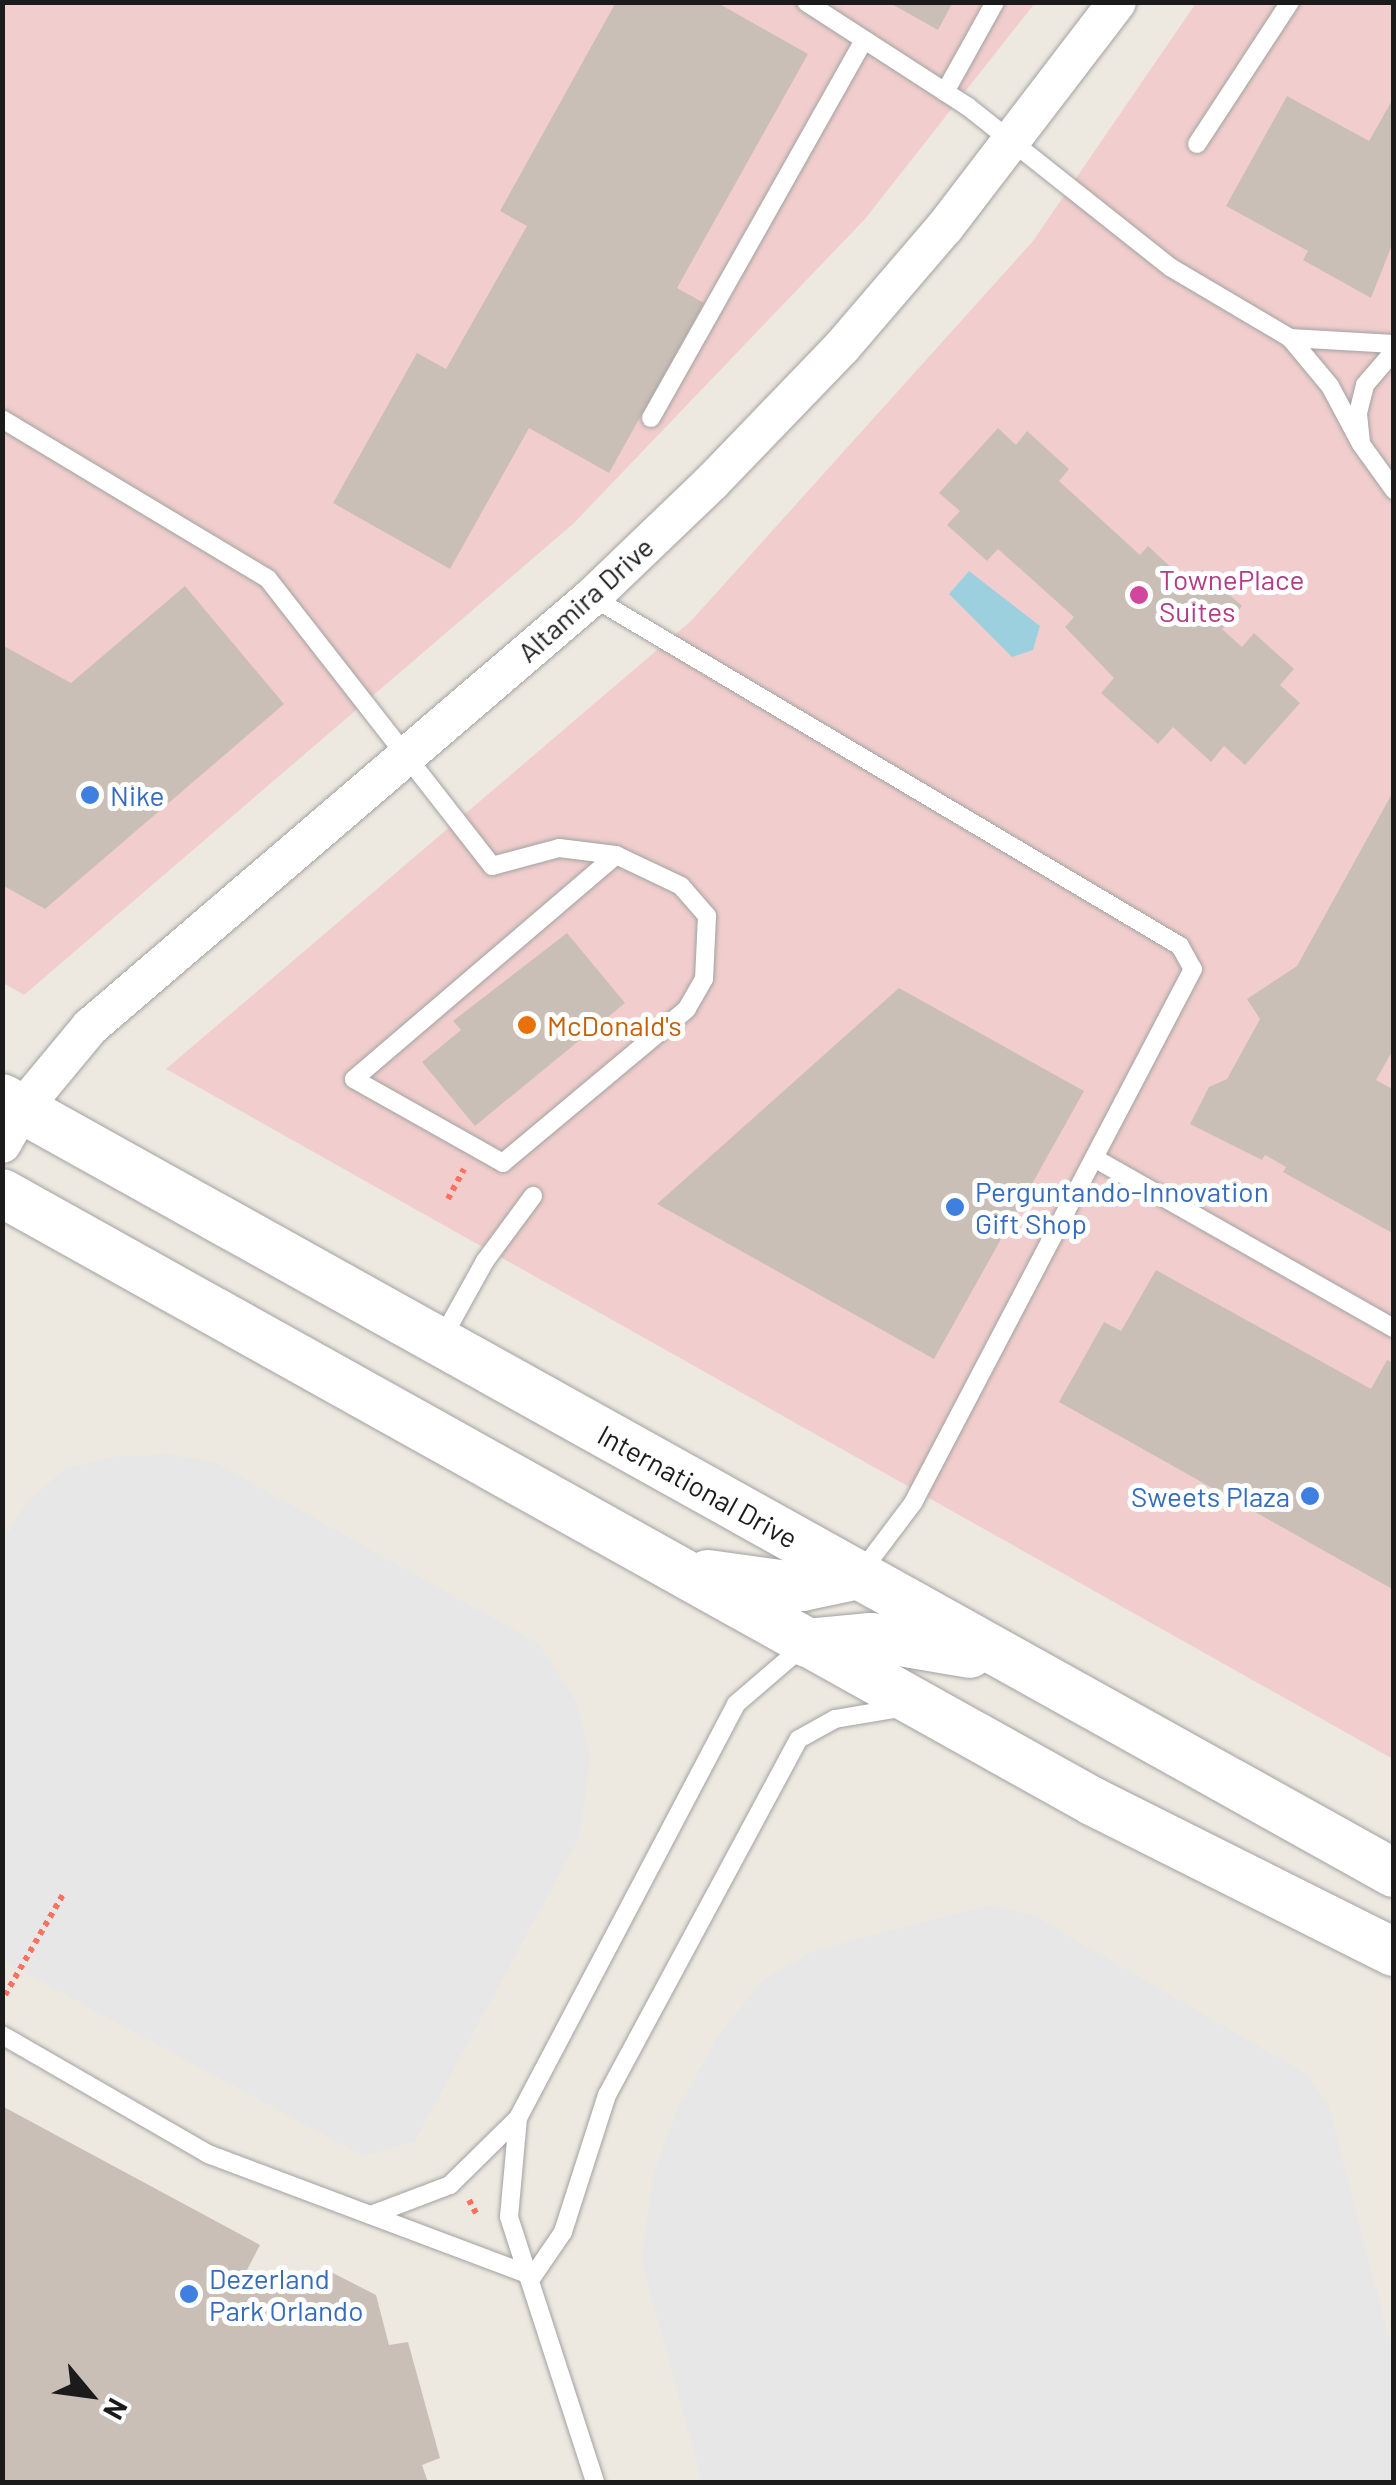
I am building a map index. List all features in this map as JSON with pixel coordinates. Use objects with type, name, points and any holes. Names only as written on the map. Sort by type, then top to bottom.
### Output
[{"type":"street","name":"Altamira Drive","points":[[9,1117],[90,1027],[592,597],[842,348],[1011,142],[1118,2]]},
{"type":"street","name":"International Drive","points":[[9,1117],[440,1343],[1394,1873]]},
{"type":"street","points":[[2,1192],[1094,1802],[1394,1952]]},
{"type":"street","points":[[666,1564],[746,1584],[802,1587],[859,1575]]},
{"type":"street","points":[[807,1643],[872,1637],[921,1642],[1017,1666]]},
{"type":"lane","points":[[806,2],[945,92],[1170,267],[1290,338],[1330,386],[1360,444],[1394,490]]},
{"type":"lane","points":[[945,92],[995,2]]},
{"type":"lane","points":[[1197,144],[1290,2]]},
{"type":"lane","points":[[651,418],[864,40]]},
{"type":"lane","points":[[1290,338],[1394,348]]},
{"type":"lane","points":[[1360,444],[1365,385],[1394,348]]},
{"type":"lane","points":[[2,419],[268,579],[403,758],[492,866],[559,848],[616,855],[681,886],[708,916],[704,978],[688,1009],[503,1163],[354,1079],[616,855]]},
{"type":"lane","points":[[592,597],[1180,946],[1193,969],[1190,984],[913,1502],[859,1575]]},
{"type":"lane","points":[[1096,1160],[1394,1328]]},
{"type":"lane","points":[[440,1343],[485,1261],[533,1196]]},
{"type":"lane","points":[[372,2214],[450,2186],[518,2118],[736,1704],[807,1643]]},
{"type":"lane","points":[[533,2276],[563,2232],[584,2150],[614,2080],[799,1739],[836,1720],[920,1705]]},
{"type":"lane","points":[[2,2035],[208,2154],[533,2276]]},
{"type":"lane","points":[[518,2118],[509,2218],[533,2276],[594,2482]]},
{"type":"path","points":[[448,1199],[464,1168]]},
{"type":"path","points":[[4,1995],[64,1892]]},
{"type":"shaded area","points":[[3,3],[1035,3],[865,219],[574,523],[24,995],[3,983]]},
{"type":"shaded area","name":"Sweets Plaza","points":[[1196,3],[1393,3],[1393,1759],[166,1069],[691,621],[1033,241]]},
{"type":"shaded area","points":[[167,1454],[214,1462],[539,1644],[576,1701],[591,1757],[579,1838],[415,2141],[363,2156],[3,1961],[3,1542],[24,1505],[63,1470],[111,1457]]},
{"type":"shaded area","points":[[993,1904],[1036,1917],[1306,2074],[1329,2106],[1393,2354],[1393,2482],[702,2482],[641,2260],[653,2175],[677,2110],[719,2034],[764,1979],[813,1951]]},
{"type":"water","points":[[969,571],[1040,626],[1033,650],[1012,657],[949,594]]},
{"type":"building","points":[[616,2],[716,2],[808,54],[677,288],[704,303],[609,473],[529,428],[450,569],[333,503],[417,353],[446,369],[527,226],[500,211]]},
{"type":"building","points":[[888,2],[953,2],[938,30]]},
{"type":"building","points":[[1287,96],[1369,141],[1394,97],[1394,240],[1371,298],[1303,260],[1308,251],[1226,206]]},
{"type":"building","name":"TownePlace Suites","points":[[998,428],[1016,445],[1027,431],[1069,469],[1059,481],[1140,555],[1148,546],[1189,584],[1202,570],[1242,606],[1222,629],[1242,647],[1254,633],[1294,669],[1280,685],[1300,703],[1245,765],[1224,746],[1211,762],[1173,727],[1158,744],[1101,693],[1114,678],[1065,627],[1074,617],[998,549],[987,561],[947,525],[960,511],[939,493]]},
{"type":"building","name":"Nike","points":[[185,586],[284,704],[45,909],[2,885],[2,645],[71,683]]},
{"type":"building","points":[[1394,790],[1394,1048],[1376,1080],[1394,1090],[1394,1234],[1283,1172],[1286,1167],[1265,1155],[1262,1160],[1190,1124],[1209,1087],[1227,1079],[1260,1019],[1247,999],[1297,966]]},
{"type":"building","name":"McDonald's","points":[[567,933],[625,1003],[475,1126],[422,1062],[461,1030],[453,1021]]},
{"type":"building","points":[[899,988],[1084,1091],[934,1359],[657,1204]]},
{"type":"building","name":"Sweets Plaza","points":[[1156,1270],[1371,1389],[1387,1360],[1394,1363],[1394,1590],[1059,1402],[1104,1322],[1121,1331]]},
{"type":"building","name":"Dezerland Park Orlando","points":[[2,2106],[260,2245],[238,2287],[254,2293],[329,2271],[376,2295],[389,2345],[408,2342],[440,2458],[422,2465],[428,2482],[2,2482]]},
{"type":"place","name":"TownePlace Suites","points":[[1139,595]]},
{"type":"place","name":"Nike","points":[[90,795]]},
{"type":"place","name":"McDonald's","points":[[527,1025]]},
{"type":"place","name":"Perguntando-Innovation Gift Shop","points":[[955,1207]]},
{"type":"place","name":"Sweets Plaza","points":[[1310,1496]]},
{"type":"place","name":"Dezerland Park Orlando","points":[[189,2294]]}]
